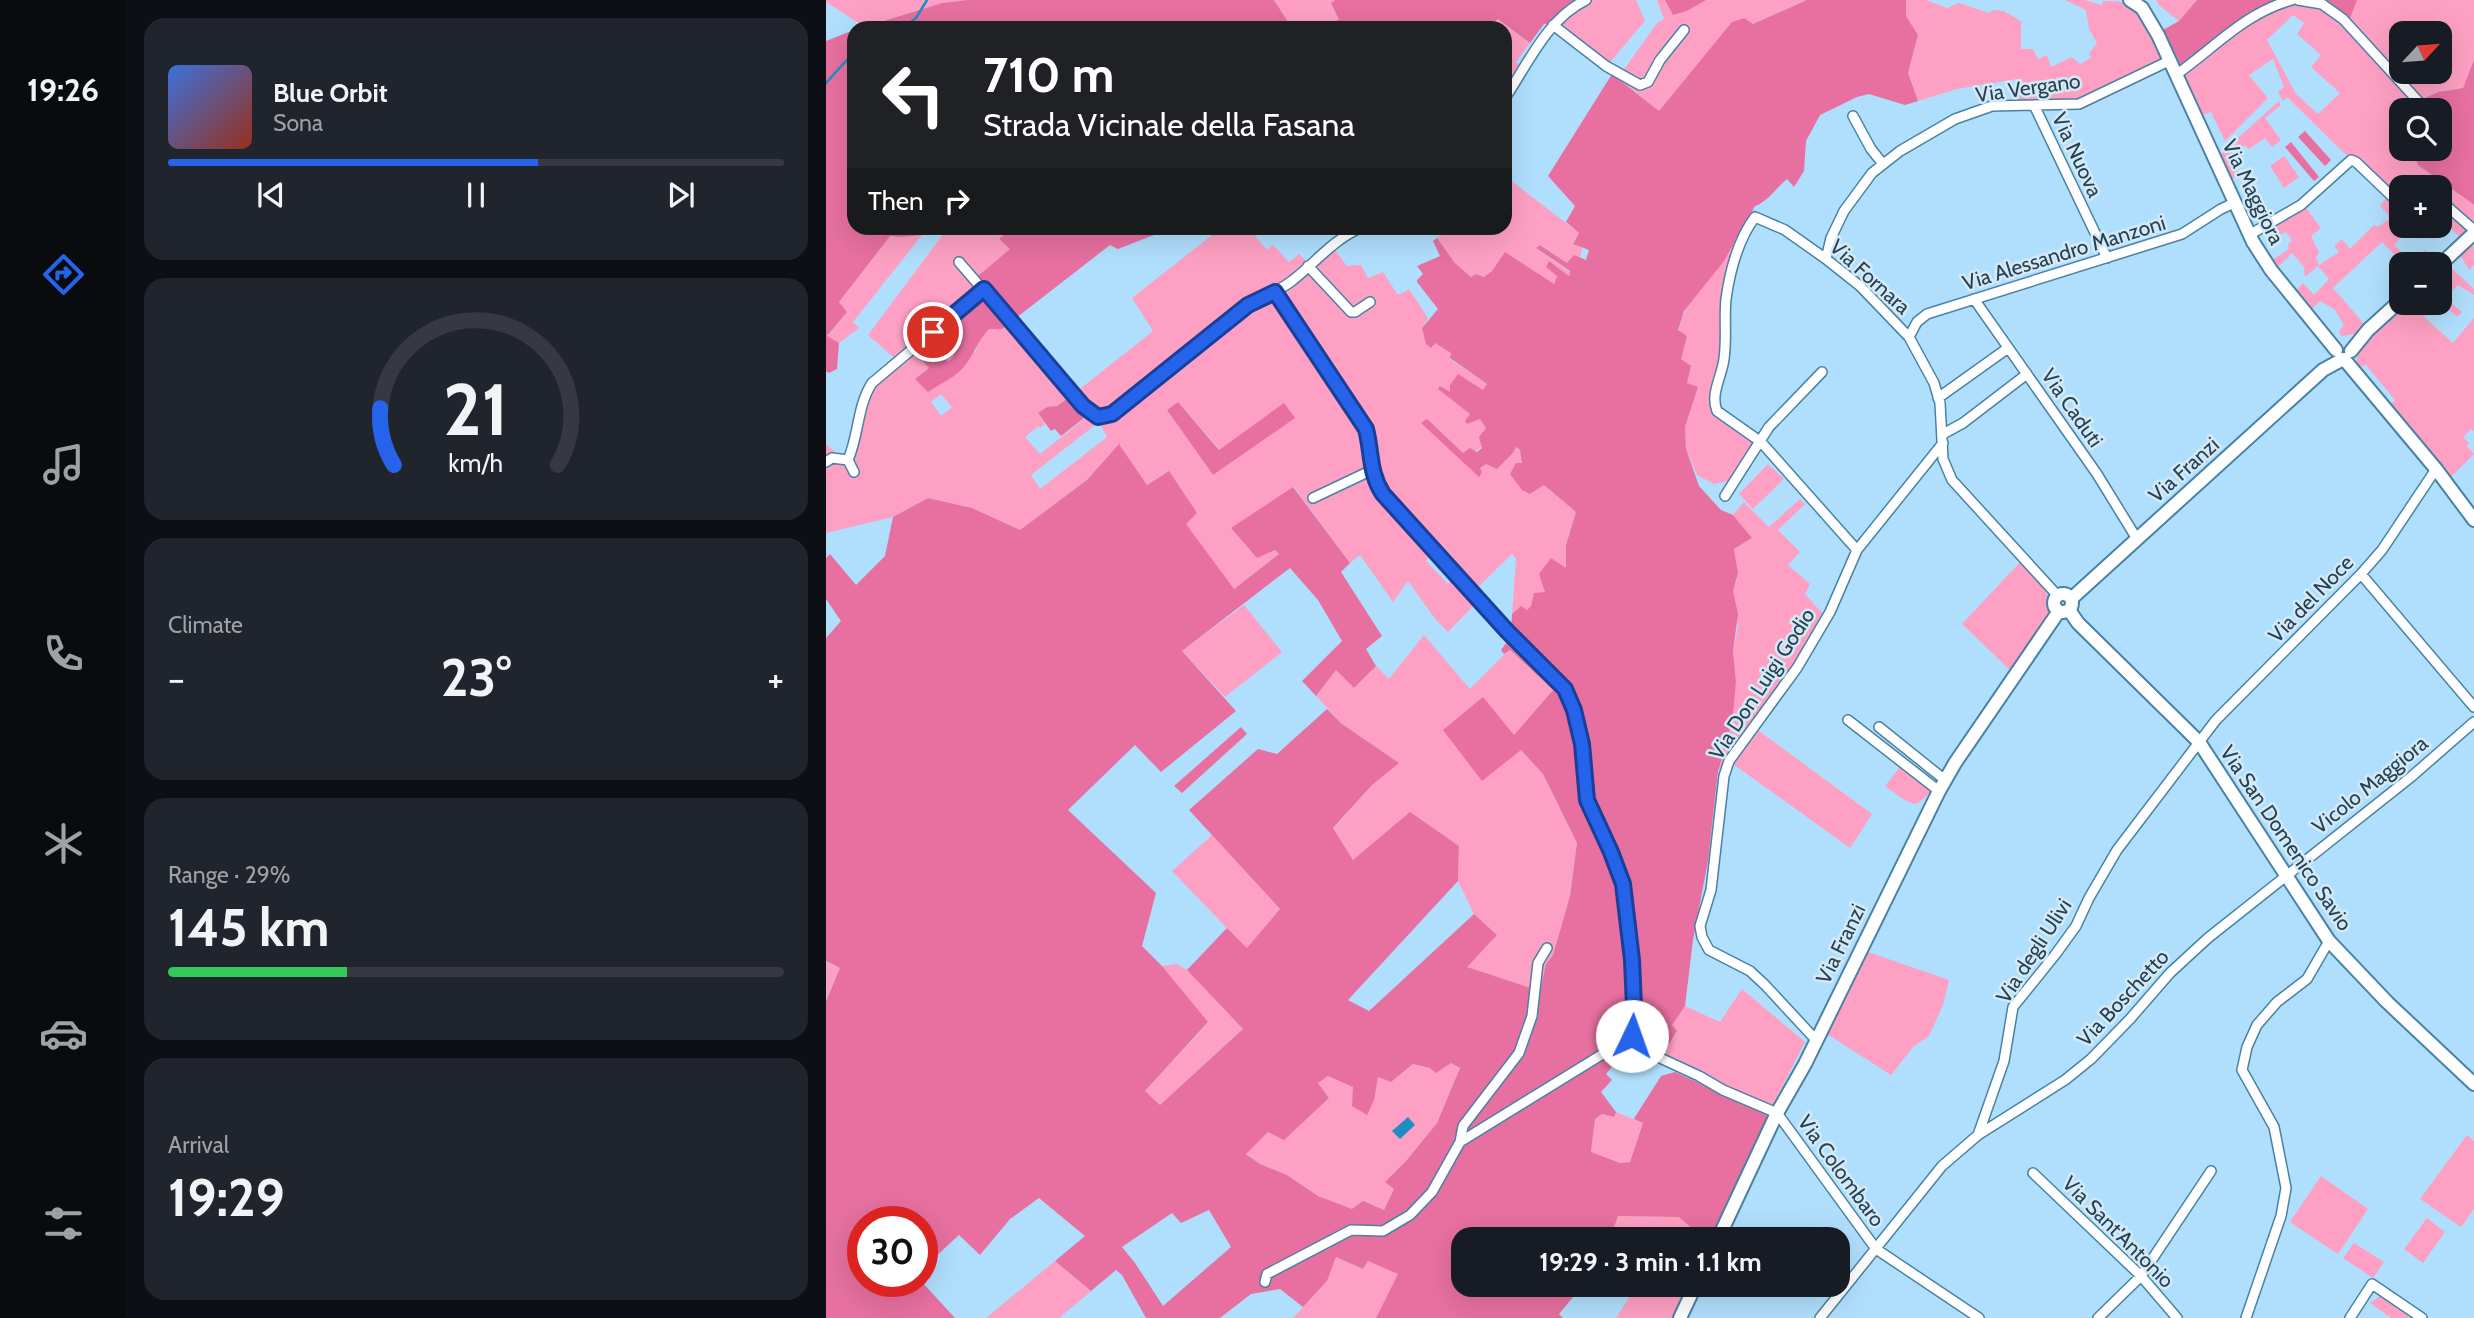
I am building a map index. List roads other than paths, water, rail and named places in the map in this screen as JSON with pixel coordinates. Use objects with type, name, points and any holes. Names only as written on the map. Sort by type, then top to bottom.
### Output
[{"type":"main road","name":"Via Maggiora","points":[[2130,0],[2142,8],[2151,21],[2171,60],[2249,235],[2271,270],[2310,318],[2343,352]]},
{"type":"main road","points":[[2452,253],[2474,232]]},
{"type":"main road","name":"Via Franzi","points":[[1724,1227],[1777,1113],[1942,785],[2064,604],[2389,311]]},
{"type":"main road","points":[[2343,352],[2474,520]]},
{"type":"main road","name":"Via San Domenico Savio","points":[[2064,604],[2078,622],[2199,742],[2329,941],[2386,1002],[2474,1084]]},
{"type":"main road","points":[[1680,1318],[1690,1297]]},
{"type":"street","points":[[1512,87],[1564,12],[1586,0]]},
{"type":"street","points":[[2177,74],[2235,27],[2274,5],[2292,0]]},
{"type":"street","points":[[2298,0],[2322,4],[2343,19],[2415,98]]},
{"type":"street","points":[[1553,25],[1606,66],[1640,85],[1648,82],[1660,60],[1684,30]]},
{"type":"street","name":"Via Vergano","points":[[1826,259],[1831,238],[1844,211],[1861,186],[1900,151],[1955,119],[1992,106],[2080,104],[2171,60]]},
{"type":"street","name":"Via Nuova","points":[[2034,105],[2107,258]]},
{"type":"street","points":[[1853,116],[1871,149],[1883,164]]},
{"type":"street","points":[[2249,235],[2301,205],[2351,160],[2389,194]]},
{"type":"street","name":"Via Alessandro Manzoni","points":[[1909,338],[1917,322],[1927,314],[2182,234],[2221,209],[2234,204]]},
{"type":"street","points":[[2452,211],[2474,232]]},
{"type":"street","name":"Via Fornara","points":[[1761,442],[1717,411],[1713,403],[1724,360],[1726,301],[1731,276],[1739,246],[1755,217],[1785,230],[1826,259],[1860,286],[1909,338],[1934,383],[1943,439],[1943,459],[1952,480],[2064,604]]},
{"type":"street","points":[[959,262],[1083,406],[1098,417],[1112,414],[1248,305],[1293,280],[1346,235]]},
{"type":"street","points":[[1308,266],[1351,312],[1370,302]]},
{"type":"street","points":[[854,472],[848,460],[863,396],[872,383],[984,289]]},
{"type":"street","points":[[1275,292],[1366,429],[1371,445],[1371,470],[1378,487],[1507,631],[1565,689],[1574,710],[1582,744],[1587,800],[1623,884],[1632,960],[1632,1036],[1460,1142]]},
{"type":"street","name":"Via Caduti","points":[[1974,299],[2098,474],[2137,539]]},
{"type":"street","points":[[1938,398],[2008,348]]},
{"type":"street","points":[[1725,496],[1761,442],[1768,426],[1822,372]]},
{"type":"street","name":"Via Don Luigi Godio","points":[[1816,1040],[1750,971],[1709,950],[1702,937],[1700,926],[1711,890],[1724,776],[1730,761],[1797,668],[1830,612],[1857,550],[1943,439],[2026,374]]},
{"type":"street","points":[[1761,442],[1857,550]]},
{"type":"street","points":[[826,462],[832,458],[848,460]]},
{"type":"street","name":"Via del Noce","points":[[2199,742],[2216,720],[2382,550],[2436,469]]},
{"type":"street","points":[[1312,498],[1371,470]]},
{"type":"street","points":[[2361,574],[2474,707]]},
{"type":"street","points":[[1848,720],[1942,785]]},
{"type":"street","name":"Vicolo Maggiora","points":[[2286,875],[2411,777],[2474,722]]},
{"type":"street","points":[[1879,727],[1942,785]]},
{"type":"street","name":"Via degli Ulivi","points":[[1979,1135],[2004,1061],[2013,1007],[2076,926],[2117,850],[2199,742]]},
{"type":"street","name":"Via Boschetto","points":[[1979,1135],[2065,1080],[2091,1059],[2169,973],[2286,875]]},
{"type":"street","points":[[2246,1318],[2281,1216],[2286,1188],[2274,1126],[2242,1070],[2247,1047],[2257,1025],[2277,1002],[2307,979],[2329,941]]},
{"type":"street","points":[[1265,1282],[1267,1274],[1351,1230],[1383,1231],[1410,1215],[1432,1192],[1460,1142],[1463,1126],[1519,1053],[1532,1016],[1538,963],[1547,948]]},
{"type":"street","name":"Via Colombaro","points":[[1632,1036],[1643,1050],[1723,1090],[1777,1113],[1876,1249],[1979,1318]]},
{"type":"street","points":[[1820,1318],[1942,1166],[1979,1135]]},
{"type":"street","points":[[2098,1318],[2141,1276],[2211,1171]]},
{"type":"street","name":"Via Sant'Antonio","points":[[2033,1173],[2141,1276],[2177,1318]]},
{"type":"street","points":[[2350,1318],[2372,1284],[2422,1318]]},
{"type":"water","points":[[1408,1117],[1415,1125],[1400,1139],[1392,1131]]},
{"type":"waterway","points":[[912,21],[927,0]]},
{"type":"waterway","points":[[826,83],[847,60]]}]
